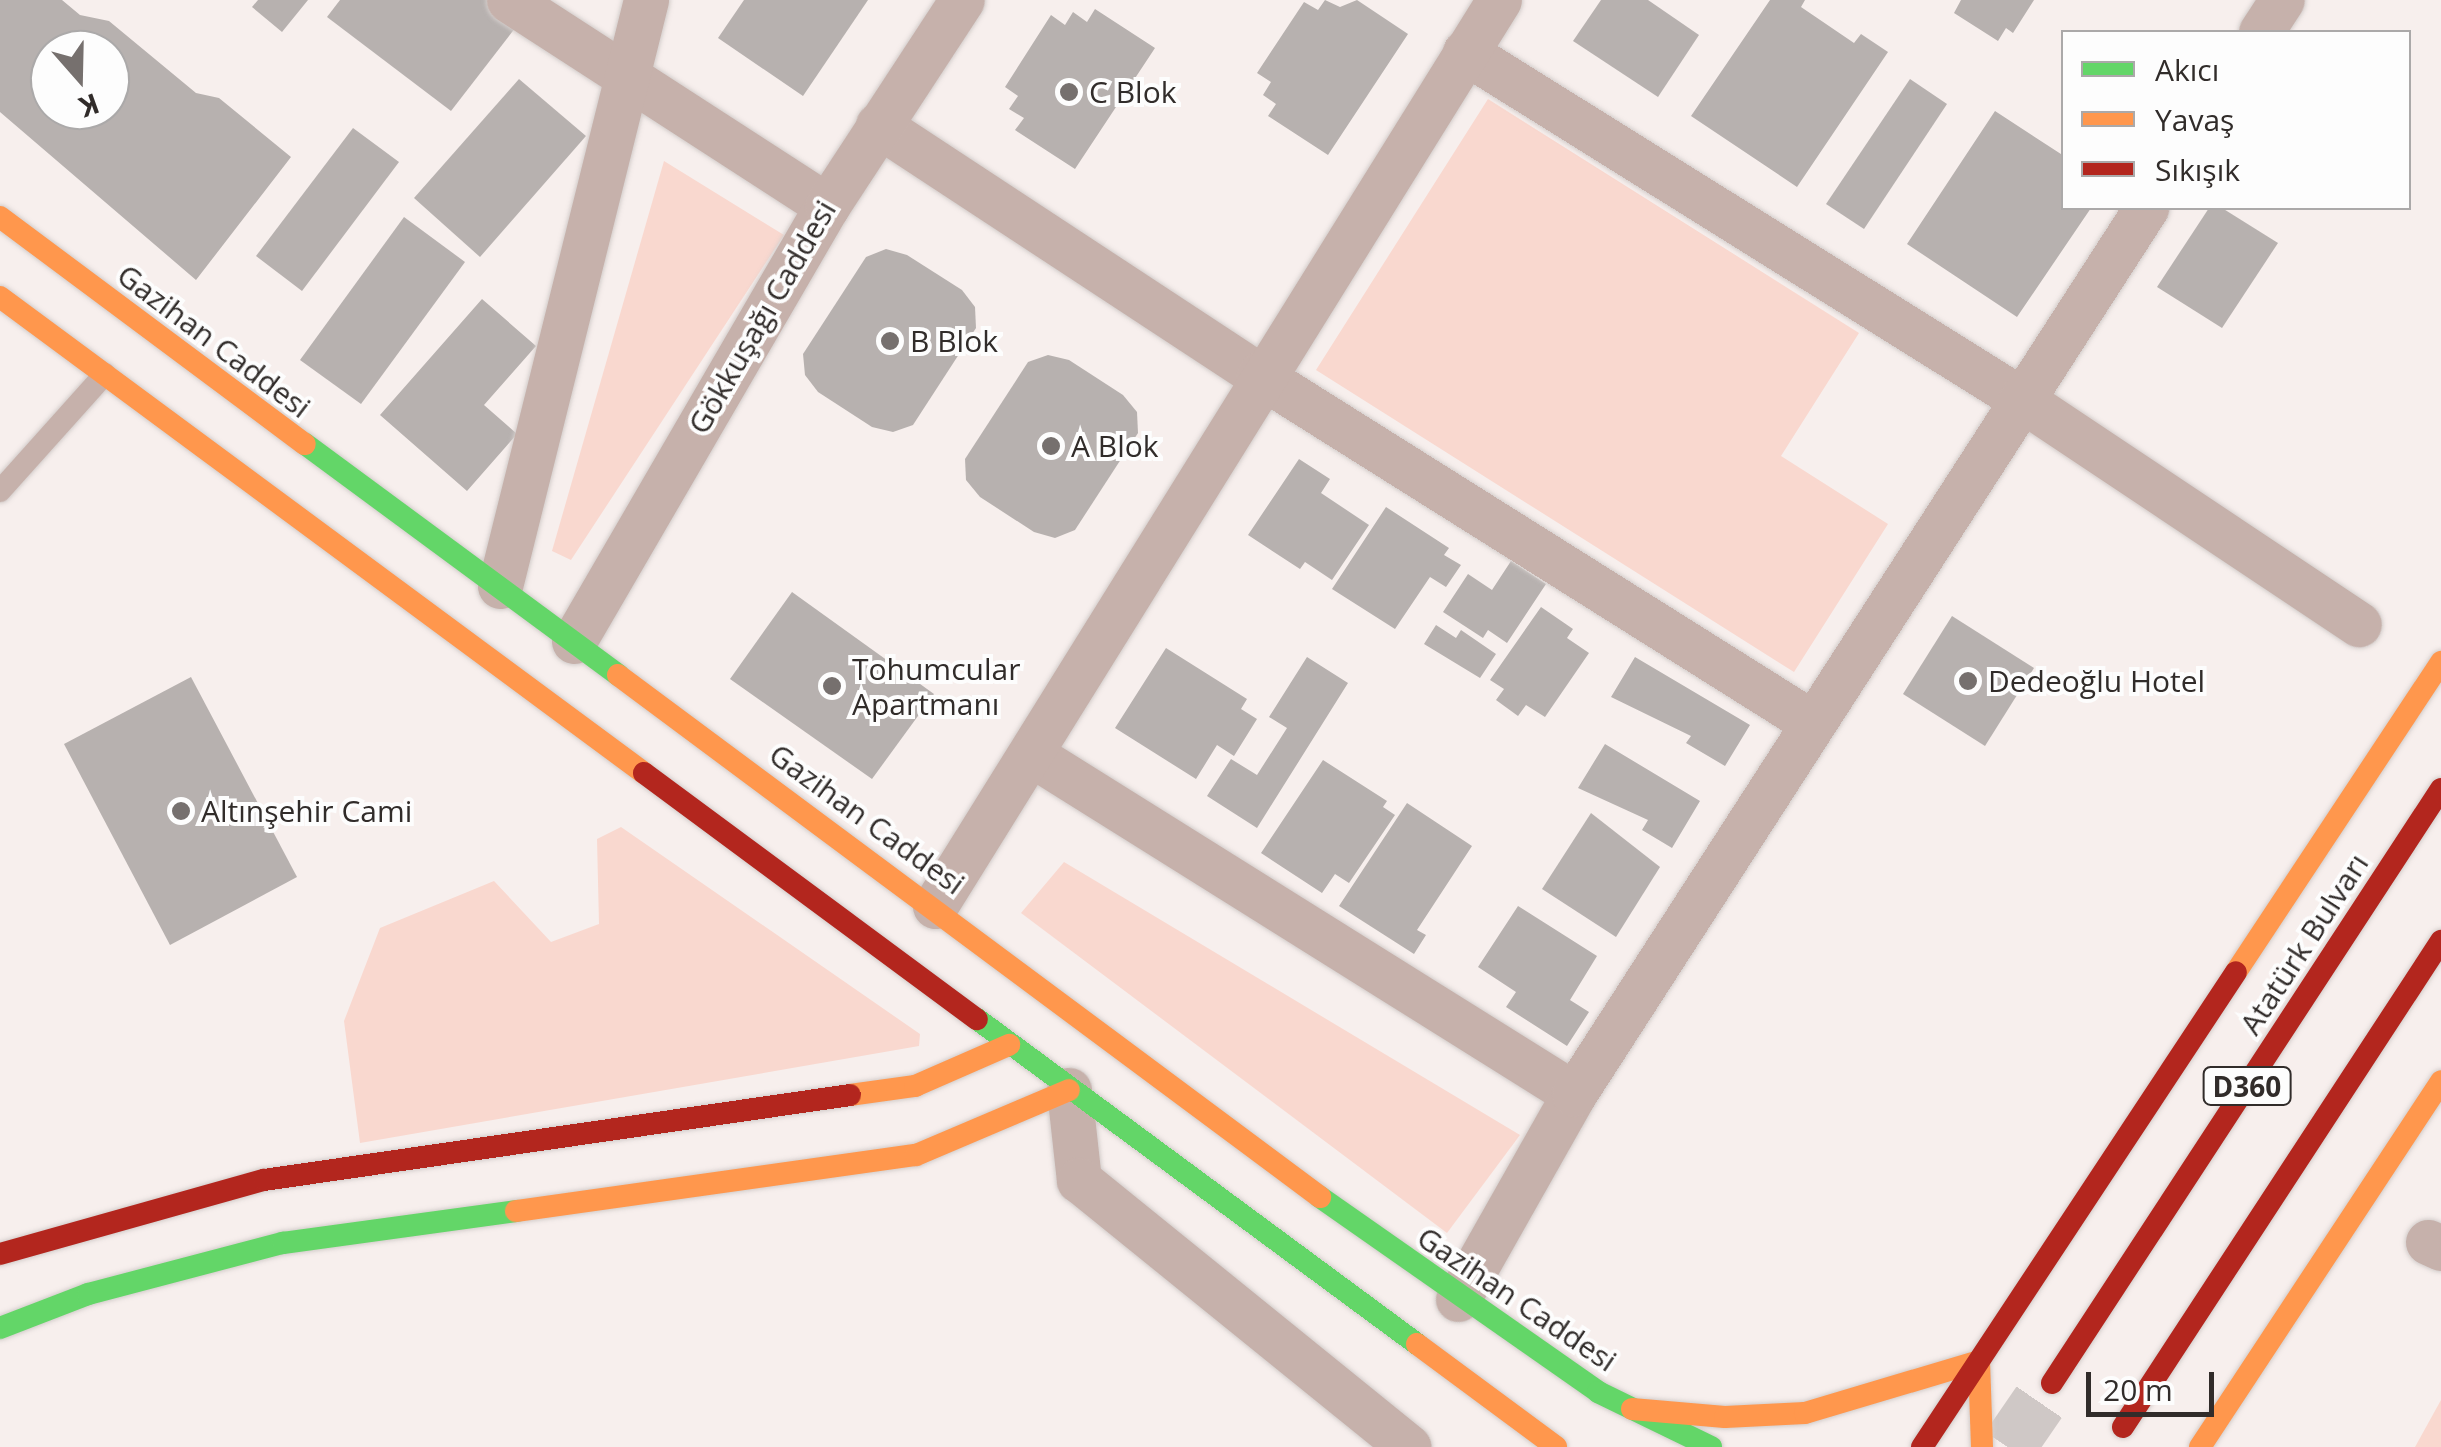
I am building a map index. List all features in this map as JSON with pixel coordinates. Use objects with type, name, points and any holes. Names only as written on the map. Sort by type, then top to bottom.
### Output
[{"type":"main road","name":"Gazihan Caddesi","points":[[0,217],[935,906],[1458,1299],[1632,1409],[1712,1447]]},
{"type":"main road","points":[[0,297],[1556,1447]]},
{"type":"main road","points":[[1922,1447],[2441,662]]},
{"type":"main road","name":"Atatürk Bulvarı","points":[[2052,1383],[2441,788]]},
{"type":"main road","name":"D360","points":[[2123,1427],[2441,940]]},
{"type":"main road","points":[[0,1254],[264,1180],[915,1086],[1009,1046]]},
{"type":"main road","points":[[2200,1447],[2441,1082]]},
{"type":"main road","points":[[0,1328],[88,1294],[283,1243],[916,1155],[1069,1090]]},
{"type":"main road","points":[[1632,1409],[1726,1417],[1805,1412],[1979,1361]]},
{"type":"main road","points":[[1979,1361],[1982,1447]]},
{"type":"street","points":[[509,0],[826,206]]},
{"type":"street","points":[[500,586],[646,0]]},
{"type":"street","name":"Gökkuşağı Caddesi","points":[[574,641],[826,206],[962,0]]},
{"type":"street","points":[[935,906],[1034,756],[1260,375],[1498,0]]},
{"type":"street","points":[[1465,52],[2021,399],[2359,624]]},
{"type":"street","points":[[878,125],[1260,375],[1811,722]]},
{"type":"street","points":[[1458,1299],[1574,1094],[2145,210]]},
{"type":"street","points":[[1034,756],[1574,1094]]},
{"type":"street","points":[[1069,1090],[1079,1180],[1409,1447]]},
{"type":"lane","points":[[0,491],[105,374]]},
{"type":"shaded area","points":[[1488,99],[1859,333],[1781,456],[1888,524],[1794,672],[1316,370]]},
{"type":"shaded area","points":[[664,161],[784,235],[571,560],[552,551]]},
{"type":"shaded area","points":[[621,827],[920,1034],[919,1046],[360,1143],[344,1021],[380,928],[494,881],[551,942],[599,924],[597,839]]},
{"type":"shaded area","points":[[1064,862],[1520,1135],[1447,1233],[1021,913]]},
{"type":"shaded area","points":[[2441,1400],[2441,1447],[2415,1447]]},
{"type":"building","points":[[0,0],[62,0],[80,15],[109,21],[120,30],[30,30],[30,130],[130,130],[130,38],[196,93],[219,98],[291,157],[196,280],[0,112]]},
{"type":"building","points":[[258,0],[308,0],[282,32],[252,7]]},
{"type":"building","points":[[340,0],[488,0],[519,23],[451,111],[327,17]]},
{"type":"building","points":[[744,0],[868,0],[803,96],[718,38]]},
{"type":"building","points":[[1325,0],[1340,7],[1357,0],[1408,34],[1328,155],[1268,116],[1276,104],[1263,95],[1271,82],[1257,73],[1304,2],[1318,10]]},
{"type":"building","points":[[1601,0],[1648,0],[1699,35],[1658,97],[1573,41]]},
{"type":"building","points":[[1770,0],[1805,0],[1801,7],[1854,43],[1861,34],[1888,52],[1797,187],[1691,116]]},
{"type":"building","points":[[1961,0],[2034,0],[2013,33],[2006,28],[1998,41],[1954,13]]},
{"type":"building","name":"C Blok","points":[[1095,9],[1155,48],[1075,169],[1015,130],[1024,118],[1009,109],[1018,96],[1005,87],[1051,15],[1065,25],[1073,12],[1087,22]]},
{"type":"building","points":[[519,79],[586,136],[480,257],[414,198]]},
{"type":"building","points":[[1910,79],[1947,104],[1864,229],[1826,204]]},
{"type":"building","points":[[1995,111],[2061,154],[2061,210],[2090,210],[2017,317],[1907,244]]},
{"type":"building","points":[[353,128],[399,162],[302,291],[256,256]]},
{"type":"building","points":[[2208,210],[2225,210],[2278,243],[2222,328],[2157,287]]},
{"type":"building","points":[[404,217],[465,262],[361,404],[300,360]]},
{"type":"building","name":"B Blok","points":[[886,249],[907,255],[962,290],[975,307],[976,328],[913,425],[893,432],[872,427],[818,392],[805,375],[803,354],[866,257]]},
{"type":"building","points":[[482,299],[536,346],[484,405],[517,434],[467,491],[380,415]]},
{"type":"building","name":"A Blok","points":[[1048,355],[1069,360],[1123,395],[1137,412],[1138,433],[1075,530],[1055,538],[1034,532],[980,497],[966,480],[965,459],[1028,362]]},
{"type":"building","points":[[1299,459],[1330,479],[1321,493],[1369,525],[1332,580],[1305,562],[1300,569],[1248,535]]},
{"type":"building","points":[[1386,507],[1449,548],[1444,555],[1461,565],[1446,587],[1430,577],[1395,629],[1332,589]]},
{"type":"building","points":[[1511,561],[1546,584],[1507,643],[1488,630],[1483,638],[1443,612],[1468,574],[1492,590]]},
{"type":"building","name":"Tohumcular Apartmanı","points":[[792,592],[934,694],[872,779],[730,679]]},
{"type":"building","points":[[1541,607],[1573,629],[1567,638],[1589,653],[1545,717],[1526,705],[1518,716],[1496,700],[1504,689],[1490,680]]},
{"type":"building","name":"Dedeoğlu Hotel","points":[[1952,616],[2034,668],[1985,746],[1903,694]]},
{"type":"building","points":[[1436,625],[1456,638],[1461,630],[1496,654],[1480,678],[1424,644]]},
{"type":"building","points":[[1166,648],[1247,699],[1241,709],[1257,719],[1234,756],[1217,745],[1196,779],[1115,728]]},
{"type":"building","points":[[1307,657],[1348,683],[1257,828],[1207,796],[1231,759],[1257,775],[1287,728],[1269,717]]},
{"type":"building","points":[[1635,657],[1750,725],[1725,766],[1686,743],[1691,736],[1611,697]]},
{"type":"building","name":"Altınşehir Cami","points":[[191,677],[297,877],[170,945],[64,744]]},
{"type":"building","points":[[1605,744],[1700,801],[1672,848],[1642,830],[1648,820],[1578,788]]},
{"type":"building","points":[[1323,760],[1387,801],[1383,807],[1395,815],[1349,883],[1335,874],[1322,893],[1261,853]]},
{"type":"building","points":[[1407,803],[1472,846],[1417,930],[1426,935],[1414,954],[1339,906]]},
{"type":"building","points":[[1591,813],[1660,867],[1616,937],[1542,889]]},
{"type":"building","points":[[1518,906],[1597,956],[1570,1000],[1589,1012],[1567,1046],[1506,1007],[1516,992],[1478,967]]},
{"type":"tunnel","points":[[2008,1447],[2052,1383]]},
{"type":"traffic: fast","points":[[305,444],[618,675]]},
{"type":"traffic: fast","points":[[977,1019],[1417,1344]]},
{"type":"traffic: fast","points":[[1320,1197],[1598,1392],[1711,1447]]},
{"type":"traffic: fast","points":[[0,1328],[88,1294],[283,1243],[516,1211]]},
{"type":"traffic: slow","points":[[0,217],[305,444]]},
{"type":"traffic: slow","points":[[0,297],[644,773]]},
{"type":"traffic: slow","points":[[2236,972],[2441,662]]},
{"type":"traffic: slow","points":[[618,675],[1320,1197]]},
{"type":"traffic: slow","points":[[850,1095],[915,1086],[1009,1045]]},
{"type":"traffic: slow","points":[[2200,1447],[2441,1081]]},
{"type":"traffic: slow","points":[[516,1211],[916,1155],[1069,1090]]},
{"type":"traffic: slow","points":[[1417,1344],[1556,1447]]},
{"type":"traffic: slow","points":[[1632,1409],[1725,1417],[1805,1413],[1979,1361],[1982,1447]]},
{"type":"traffic: jam","points":[[644,773],[977,1019]]},
{"type":"traffic: jam","points":[[2052,1383],[2441,789]]},
{"type":"traffic: jam","points":[[2123,1427],[2441,941]]},
{"type":"traffic: jam","points":[[1922,1447],[2236,972]]},
{"type":"traffic: jam","points":[[0,1254],[264,1180],[850,1095]]},
{"type":"place","name":"C Blok","points":[[1069,92]]},
{"type":"place","name":"B Blok","points":[[890,341]]},
{"type":"place","name":"A Blok","points":[[1051,446]]},
{"type":"place","name":"Dedeoğlu Hotel","points":[[1968,681]]},
{"type":"place","name":"Tohumcular Apartmanı","points":[[832,686]]},
{"type":"place","name":"Altınşehir Cami","points":[[181,811]]}]
